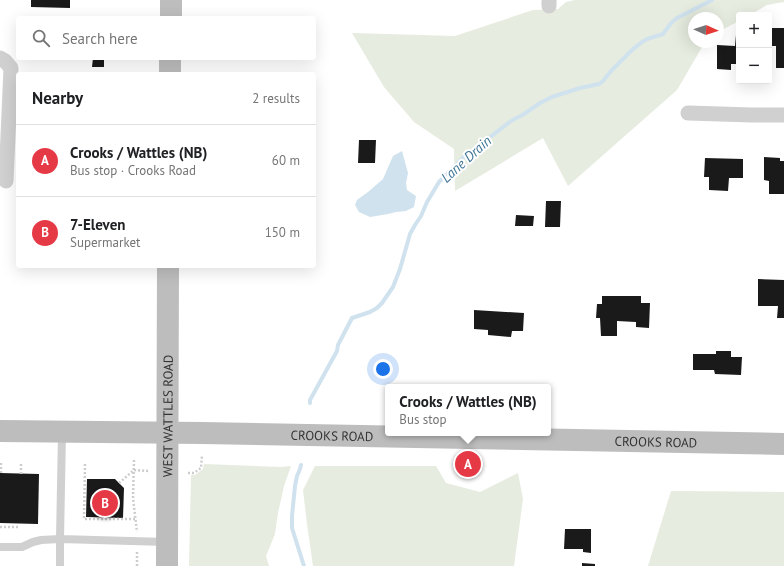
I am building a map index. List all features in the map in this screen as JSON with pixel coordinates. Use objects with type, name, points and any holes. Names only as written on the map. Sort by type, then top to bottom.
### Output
[{"type":"main road","points":[[171,0],[171,16]]},
{"type":"main road","points":[[170,60],[170,72]]},
{"type":"main road","name":"WEST WATTLES ROAD","points":[[167,566],[168,268]]},
{"type":"main road","name":"CROOKS ROAD","points":[[0,431],[167,432],[784,444]]},
{"type":"street","points":[[5,63],[6,181]]},
{"type":"street","points":[[688,113],[784,115]]},
{"type":"lane","points":[[60,566],[62,432]]},
{"type":"lane","points":[[0,547],[22,547],[41,540],[60,539],[167,542]]},
{"type":"path","points":[[188,473],[194,473],[201,468],[202,455]]},
{"type":"path","points":[[134,460],[133,498],[138,533]]},
{"type":"path","points":[[1,462],[1,473]]},
{"type":"path","points":[[21,463],[21,474]]},
{"type":"path","points":[[85,464],[84,519],[136,519]]},
{"type":"path","points":[[119,483],[134,470],[150,471]]},
{"type":"path","points":[[0,527],[20,527]]},
{"type":"path","points":[[137,548],[137,566]]},
{"type":"shaded area","points":[[575,0],[784,0],[784,2],[767,5],[755,12],[736,12],[736,23],[724,29],[724,12],[688,12],[688,48],[702,48],[677,90],[568,186],[543,138],[455,191],[454,149],[414,122],[384,87],[352,33],[455,36],[533,10],[558,9],[566,2]]},
{"type":"shaded area","points":[[204,464],[281,467],[291,466],[284,486],[275,534],[266,556],[269,566],[189,566],[191,475],[195,475],[203,469]]},
{"type":"shaded area","points":[[315,466],[436,466],[446,483],[480,492],[518,473],[523,499],[514,566],[313,566],[303,490]]},
{"type":"shaded area","points":[[671,491],[784,492],[784,566],[648,566]]},
{"type":"water","points":[[402,151],[408,173],[406,183],[407,190],[416,196],[414,207],[406,211],[370,217],[359,212],[355,205],[357,200],[383,179],[393,156]]},
{"type":"building","points":[[31,0],[70,0],[70,8],[31,7]]},
{"type":"building","points":[[772,28],[784,28],[784,68],[776,68],[776,46],[772,46]]},
{"type":"building","points":[[736,35],[736,64],[731,64],[731,70],[717,69],[717,48],[724,48],[724,45],[735,46]]},
{"type":"building","points":[[93,60],[104,60],[104,67],[92,67]]},
{"type":"building","points":[[359,140],[376,140],[375,163],[358,163]]},
{"type":"building","points":[[764,157],[780,158],[780,161],[784,161],[784,194],[769,194],[769,181],[764,180]]},
{"type":"building","points":[[705,158],[743,159],[743,178],[729,178],[728,191],[709,190],[709,177],[704,177]]},
{"type":"building","points":[[546,201],[561,201],[560,227],[545,227]]},
{"type":"building","points":[[516,215],[534,216],[533,226],[515,226]]},
{"type":"building","points":[[758,279],[784,280],[784,318],[777,318],[778,306],[758,306]]},
{"type":"building","points":[[602,296],[641,296],[641,303],[650,303],[649,328],[636,327],[636,322],[617,321],[617,336],[601,336],[600,318],[596,318],[597,304],[602,304]]},
{"type":"building","points":[[474,310],[524,313],[523,331],[512,331],[511,337],[488,335],[488,330],[474,329]]},
{"type":"building","points":[[716,351],[731,351],[731,357],[742,357],[741,375],[715,374],[714,370],[693,370],[693,354],[716,354]]},
{"type":"building","points":[[0,473],[39,474],[38,524],[0,523]]},
{"type":"building","points":[[87,479],[115,479],[124,488],[123,518],[86,517]]},
{"type":"building","points":[[565,529],[591,529],[591,553],[583,552],[583,549],[564,549]]},
{"type":"building","points":[[582,563],[595,564],[595,566],[582,566]]},
{"type":"waterway","name":"Lane Drain","points":[[310,403],[310,400],[337,351],[338,345],[352,318],[377,308],[393,287],[410,234],[439,182],[465,156],[511,121],[552,97],[580,88],[599,84],[632,50],[642,42],[663,34],[677,18],[712,0]]},
{"type":"waterway","name":"Lane Drain","points":[[301,465],[295,486],[292,528],[304,566]]},
{"type":"place","name":"Crooks / Wattles (NB)","points":[[468,464]]},
{"type":"place","name":"7-Eleven","points":[[105,503]]}]
